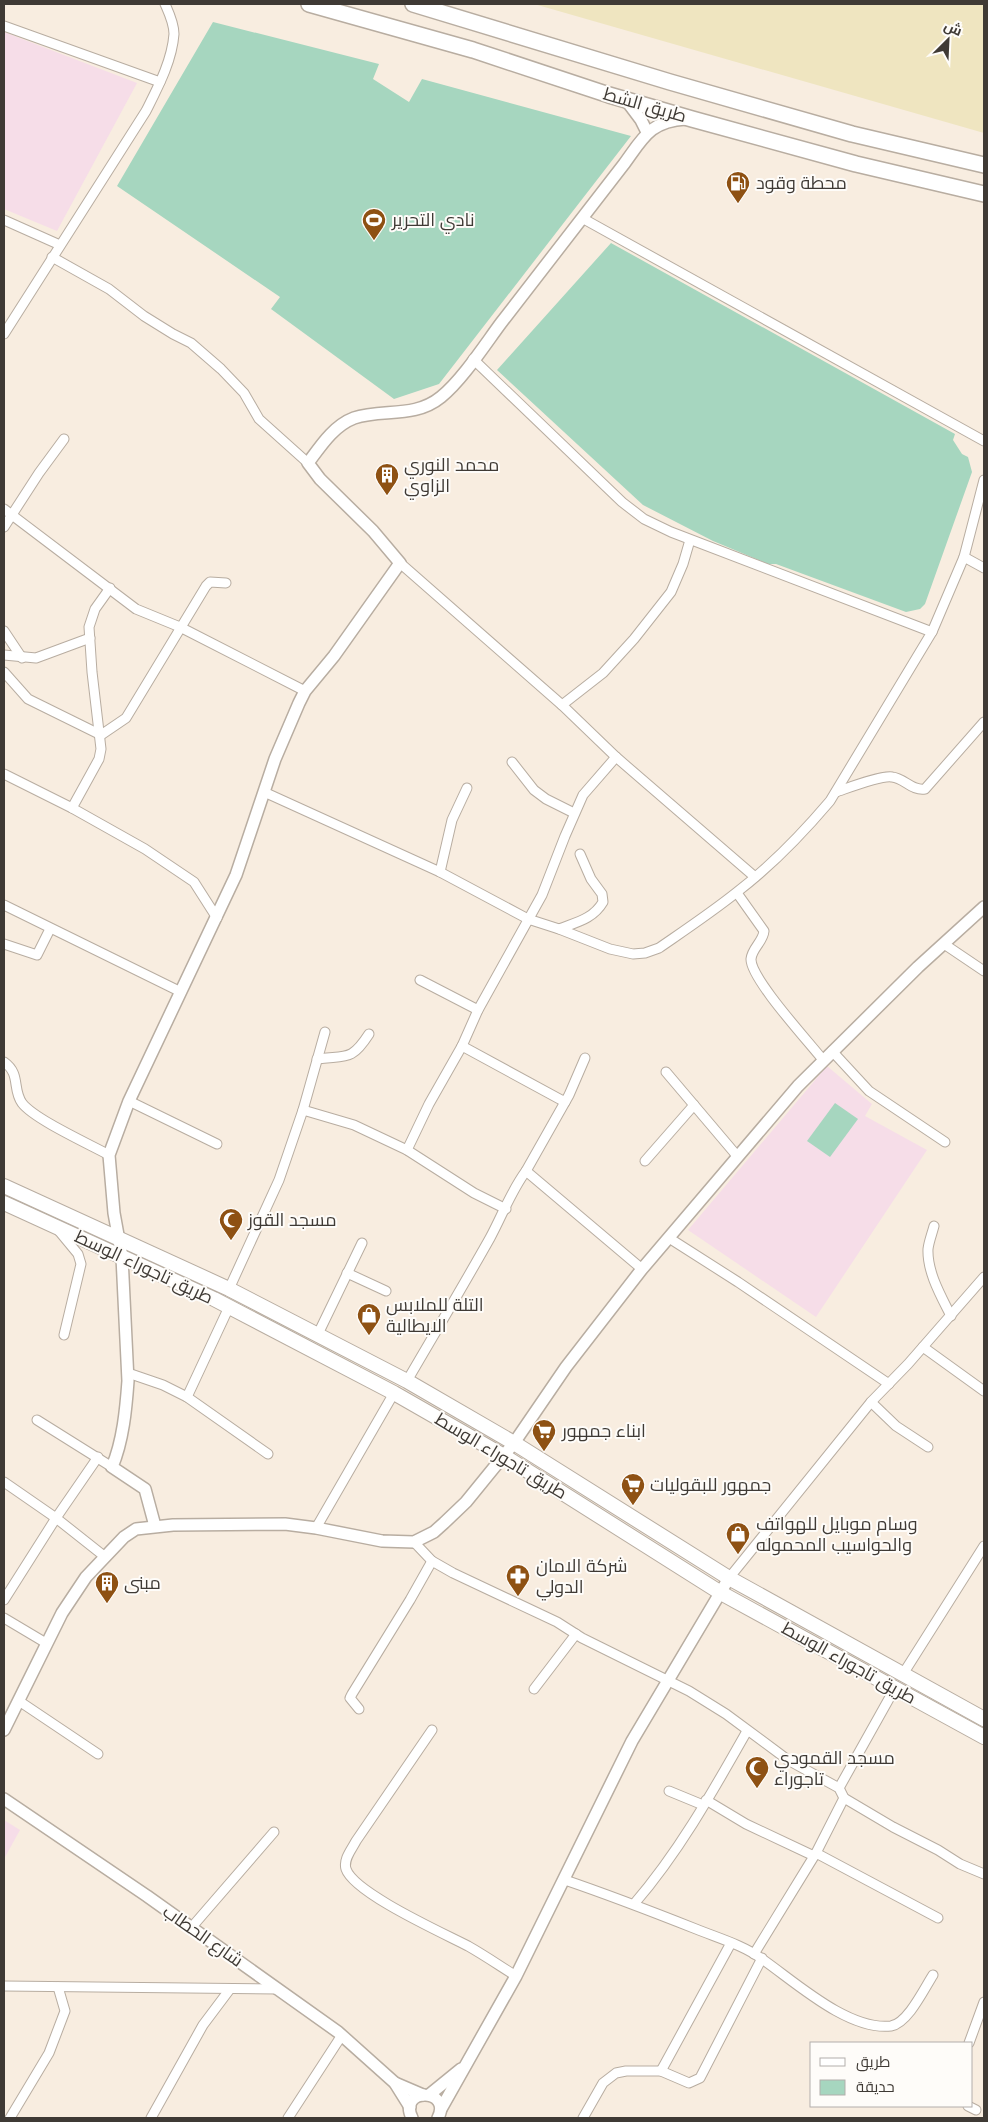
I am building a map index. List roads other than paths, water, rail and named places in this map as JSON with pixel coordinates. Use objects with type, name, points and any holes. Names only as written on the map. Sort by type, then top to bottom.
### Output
[{"type":"highway","name":"طريق الشط","points":[[309,4],[473,50],[625,100],[692,119],[856,164],[984,194]]},
{"type":"highway","name":"طريق الشط","points":[[413,4],[670,82],[852,134],[984,165]]},
{"type":"main road","points":[[4,1186],[229,1289],[408,1381],[514,1443],[730,1578],[984,1719]]},
{"type":"main road","name":"طريق تاجوراء الوسط","points":[[4,1203],[229,1307],[394,1393],[504,1456],[720,1593],[984,1737]]},
{"type":"street","points":[[4,334],[146,111],[164,72],[174,34],[173,25],[165,4]]},
{"type":"street","points":[[4,26],[160,82]]},
{"type":"street","points":[[625,100],[641,120],[647,132]]},
{"type":"street","points":[[308,463],[327,438],[346,422],[354,418],[385,413],[408,412],[440,398],[473,359],[647,132],[661,124],[676,119],[692,119]]},
{"type":"street","points":[[582,218],[984,441]]},
{"type":"street","points":[[4,220],[60,245]]},
{"type":"street","points":[[52,257],[109,289],[144,316],[173,334],[191,342],[244,393],[259,419],[308,463],[320,480],[373,531],[400,562],[562,706],[616,757],[755,877]]},
{"type":"street","points":[[473,359],[622,502],[644,518],[690,540],[932,632]]},
{"type":"street","points":[[4,527],[8,512],[64,440]]},
{"type":"street","points":[[264,792],[440,872],[528,920],[559,929],[610,950],[633,954],[645,953],[659,948],[755,877],[809,826],[836,792],[932,632],[964,557],[984,480]]},
{"type":"street","points":[[8,512],[147,614],[180,627],[305,691]]},
{"type":"street","points":[[562,706],[603,673],[634,639],[671,592],[683,564],[690,540]]},
{"type":"street","points":[[964,557],[984,568]]},
{"type":"street","points":[[112,1467],[118,1453],[127,1400],[128,1373],[122,1257],[114,1213],[109,1155],[129,1101],[236,875],[275,759],[305,691],[334,656],[400,562]]},
{"type":"street","points":[[100,735],[126,718],[192,606],[210,582],[226,582]]},
{"type":"street","points":[[72,808],[99,759],[101,749],[90,638],[91,617],[110,588]]},
{"type":"street","points":[[4,630],[22,658]]},
{"type":"street","points":[[4,655],[36,658],[90,638]]},
{"type":"street","points":[[4,672],[28,699],[100,735]]},
{"type":"street","points":[[836,792],[889,777],[898,779],[918,789],[925,789],[984,722]]},
{"type":"street","points":[[407,1150],[429,1104],[462,1046],[478,1010],[542,895],[583,795],[616,757]]},
{"type":"street","points":[[512,762],[534,790],[546,799],[574,814]]},
{"type":"street","points":[[4,774],[72,808],[146,849],[194,882],[217,918]]},
{"type":"street","points":[[440,872],[452,820],[467,788]]},
{"type":"street","points":[[559,929],[596,914],[603,902],[602,894],[591,879],[580,854]]},
{"type":"street","points":[[737,892],[764,932],[752,953],[753,970],[763,986],[823,1060]]},
{"type":"street","points":[[4,905],[180,992]]},
{"type":"street","points":[[4,1730],[46,1643],[86,1577],[104,1556],[124,1537],[136,1529],[155,1526],[284,1524],[382,1540],[414,1542],[434,1532],[455,1513],[504,1456],[570,1361],[642,1269],[798,1086],[832,1051],[984,907]]},
{"type":"street","points":[[4,944],[37,955],[40,953],[50,929]]},
{"type":"street","points":[[944,944],[984,971]]},
{"type":"street","points":[[420,980],[478,1010]]},
{"type":"street","points":[[229,1289],[279,1180],[304,1110],[325,1032]]},
{"type":"street","points":[[317,1059],[345,1058],[359,1049],[369,1034]]},
{"type":"street","points":[[462,1046],[565,1102]]},
{"type":"street","points":[[832,1051],[868,1091],[945,1142]]},
{"type":"street","points":[[408,1381],[506,1209],[515,1187],[565,1102],[586,1058]]},
{"type":"street","points":[[4,1062],[13,1070],[22,1102],[34,1114],[109,1155]]},
{"type":"street","points":[[666,1072],[738,1157]]},
{"type":"street","points":[[129,1101],[218,1144]]},
{"type":"street","points":[[645,1161],[694,1105]]},
{"type":"street","points":[[304,1110],[354,1125],[407,1150],[474,1193],[506,1209]]},
{"type":"street","points":[[526,1171],[642,1269]]},
{"type":"street","points":[[54,1225],[78,1254],[81,1264],[64,1335]]},
{"type":"street","points":[[934,1226],[929,1243],[929,1258],[940,1293],[950,1316]]},
{"type":"street","points":[[669,1238],[738,1282],[888,1384]]},
{"type":"street","points":[[318,1334],[362,1243]]},
{"type":"street","points":[[347,1273],[386,1290]]},
{"type":"street","points":[[439,2114],[462,2068],[516,1976],[628,1749],[720,1593],[871,1402],[923,1348],[984,1277]]},
{"type":"street","points":[[187,1397],[229,1307]]},
{"type":"street","points":[[923,1348],[984,1391]]},
{"type":"street","points":[[128,1373],[163,1385],[187,1397],[268,1454]]},
{"type":"street","points":[[316,1528],[394,1393]]},
{"type":"street","points":[[871,1402],[896,1426],[928,1447]]},
{"type":"street","points":[[37,1420],[98,1457],[145,1489],[155,1526]]},
{"type":"street","points":[[4,1600],[56,1518],[98,1457]]},
{"type":"street","points":[[4,1482],[56,1518],[104,1556]]},
{"type":"street","points":[[414,1542],[432,1561],[558,1622],[576,1634],[668,1679],[720,1710],[788,1760],[839,1788],[844,1798],[960,1864],[984,1874]]},
{"type":"street","points":[[903,1674],[984,1546]]},
{"type":"street","points":[[359,1709],[350,1698],[432,1561]]},
{"type":"street","points":[[4,1618],[46,1643]]},
{"type":"street","points":[[534,1689],[576,1634]]},
{"type":"street","points":[[839,1788],[895,1688]]},
{"type":"street","points":[[19,1701],[98,1754]]},
{"type":"street","points":[[432,1730],[356,1841],[345,1864],[347,1870],[352,1878],[382,1900],[468,1946],[516,1976]]},
{"type":"street","points":[[634,1904],[653,1882],[683,1840],[747,1730]]},
{"type":"street","points":[[669,1791],[705,1802],[746,1824],[815,1855],[938,1918]]},
{"type":"street","points":[[584,2118],[603,2083],[609,2077],[626,2071],[662,2071],[689,2083],[700,2078],[758,1956],[815,1855],[844,1798]]},
{"type":"street","name":"شارع الحطاب","points":[[4,1799],[63,1838],[342,2035],[395,2082],[426,2095]]},
{"type":"street","points":[[191,1928],[274,1832]]},
{"type":"street","points":[[565,1880],[634,1904],[731,1943],[758,1956],[824,2004],[861,2021],[890,2026],[903,2020],[933,1975]]},
{"type":"street","points":[[662,2071],[731,1943]]},
{"type":"street","points":[[4,1986],[278,1989]]},
{"type":"street","points":[[10,2118],[48,2053],[65,2012],[58,1987]]},
{"type":"street","points":[[151,2118],[204,2025],[230,1989]]},
{"type":"street","points":[[969,2042],[984,2002]]},
{"type":"street","points":[[288,2118],[342,2035]]},
{"type":"street","points":[[410,2114],[414,2098],[426,2095],[462,2068]]},
{"type":"street","name":"شارع الحطاب","points":[[395,2082],[410,2114]]},
{"type":"street","points":[[426,2095],[437,2100],[439,2114]]},
{"type":"street","points":[[970,2107],[976,2110]]},
{"type":"place","name":"محطة وقود","points":[[738,204]]},
{"type":"place","name":"نادي التحرير","points":[[374,241]]},
{"type":"place","name":"محمد النوري الزاوي","points":[[387,496]]},
{"type":"place","name":"مسجد القوز","points":[[231,1241]]},
{"type":"place","name":"التلة للملابس الايطالية","points":[[369,1336]]},
{"type":"place","name":"ابناء جمهور","points":[[544,1452]]},
{"type":"place","name":"جمهور للبقوليات","points":[[633,1506]]},
{"type":"place","name":"وسام موبايل للهواتف والحواسيب المحموله","points":[[738,1555]]},
{"type":"place","name":"شركة الامان الدولي","points":[[518,1597]]},
{"type":"place","name":"مبنى","points":[[107,1604]]},
{"type":"place","name":"مسجد القمودي تاجوراء","points":[[757,1789]]}]
